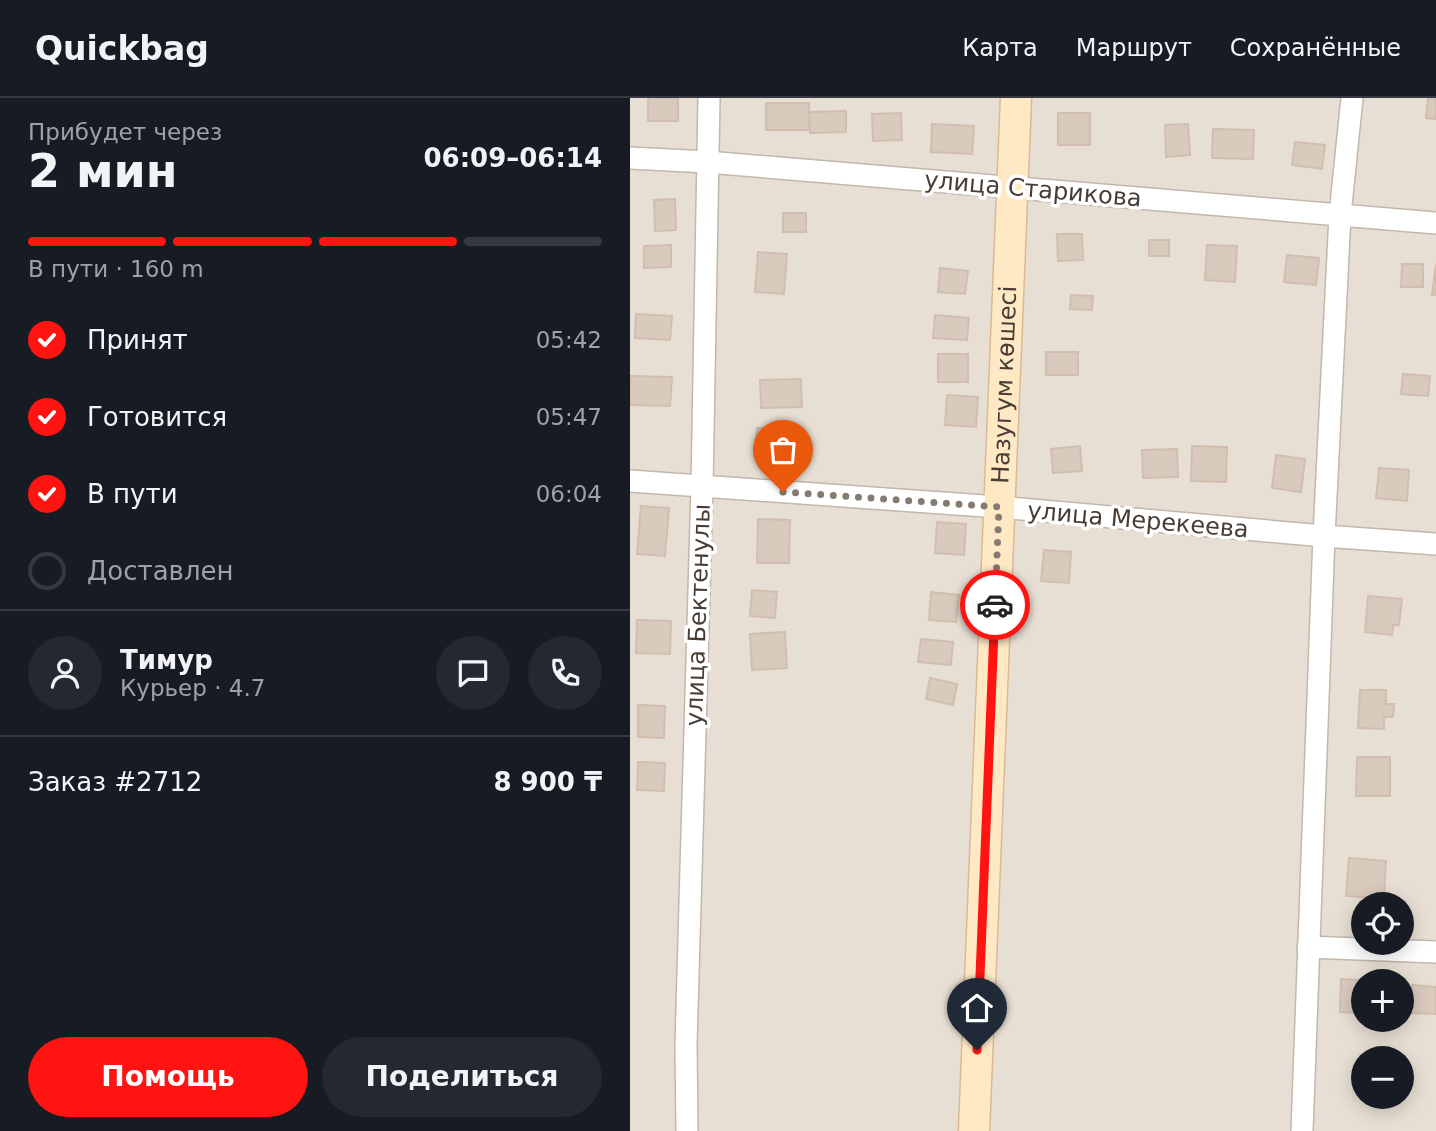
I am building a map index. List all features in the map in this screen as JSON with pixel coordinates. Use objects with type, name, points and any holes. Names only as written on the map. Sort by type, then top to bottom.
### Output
[{"type":"street","name":"улица Бектенулы","points":[[687,1131],[686,1044],[702,487],[709,98]]},
{"type":"street","name":"Назугум көшесі","points":[[974,1131],[1016,98]]},
{"type":"street","points":[[1303,1131],[1324,536],[1340,215],[1352,98]]},
{"type":"street","name":"улица Старикова","points":[[630,158],[707,162],[1436,223]]},
{"type":"street","name":"улица Мерекеева","points":[[630,481],[999,507],[1436,544]]},
{"type":"street","points":[[1308,947],[1436,952]]},
{"type":"shaded area","points":[[630,98],[1436,98],[1436,1131],[630,1131]]},
{"type":"building","points":[[648,98],[678,98],[678,121],[648,121]]},
{"type":"building","points":[[1428,98],[1436,98],[1436,119],[1426,118]]},
{"type":"building","points":[[766,103],[809,103],[809,130],[766,130]]},
{"type":"building","points":[[846,111],[846,132],[810,133],[809,112]]},
{"type":"building","points":[[901,113],[902,140],[873,141],[872,114]]},
{"type":"building","points":[[1058,113],[1090,113],[1090,145],[1058,145]]},
{"type":"building","points":[[932,124],[974,126],[972,154],[931,152]]},
{"type":"building","points":[[1188,124],[1190,155],[1166,157],[1165,125]]},
{"type":"building","points":[[1213,129],[1254,130],[1253,159],[1212,158]]},
{"type":"building","points":[[1295,142],[1325,145],[1322,169],[1292,165]]},
{"type":"building","points":[[675,199],[676,230],[655,231],[654,200]]},
{"type":"building","points":[[783,213],[806,213],[806,232],[783,232]]},
{"type":"building","points":[[1057,234],[1082,234],[1083,260],[1058,261]]},
{"type":"building","points":[[1149,240],[1169,240],[1169,256],[1149,256]]},
{"type":"building","points":[[671,245],[671,267],[644,268],[644,246]]},
{"type":"building","points":[[1207,245],[1237,246],[1235,282],[1205,280]]},
{"type":"building","points":[[758,252],[787,254],[784,294],[755,292]]},
{"type":"building","points":[[1287,255],[1319,258],[1316,285],[1284,282]]},
{"type":"building","points":[[1402,264],[1423,264],[1423,287],[1401,287]]},
{"type":"building","points":[[1436,264],[1436,295],[1432,295]]},
{"type":"building","points":[[940,268],[968,271],[965,294],[938,292]]},
{"type":"building","points":[[1071,295],[1093,296],[1092,310],[1070,309]]},
{"type":"building","points":[[636,314],[672,316],[670,340],[635,338]]},
{"type":"building","points":[[935,315],[969,318],[967,340],[933,338]]},
{"type":"building","points":[[1046,352],[1078,352],[1078,375],[1046,375]]},
{"type":"building","points":[[938,354],[968,354],[968,382],[938,382]]},
{"type":"building","points":[[1403,374],[1430,376],[1428,396],[1401,394]]},
{"type":"building","points":[[630,376],[672,377],[670,406],[630,405]]},
{"type":"building","points":[[801,379],[802,407],[761,408],[760,380]]},
{"type":"building","points":[[947,395],[978,397],[976,427],[945,425]]},
{"type":"building","points":[[757,428],[790,429],[790,449],[756,448]]},
{"type":"building","points":[[1080,446],[1082,471],[1053,473],[1051,449]]},
{"type":"building","points":[[1192,446],[1227,447],[1226,482],[1191,481]]},
{"type":"building","points":[[1177,449],[1178,477],[1143,478],[1142,450]]},
{"type":"building","points":[[1276,455],[1305,459],[1301,492],[1272,488]]},
{"type":"building","points":[[1379,468],[1409,470],[1407,501],[1376,498]]},
{"type":"building","points":[[641,506],[669,508],[665,556],[637,554]]},
{"type":"building","points":[[758,519],[790,520],[789,563],[757,563]]},
{"type":"building","points":[[937,522],[966,524],[964,555],[935,553]]},
{"type":"building","points":[[1044,550],[1071,552],[1069,583],[1041,581]]},
{"type":"building","points":[[752,590],[777,592],[775,618],[750,616]]},
{"type":"building","points":[[931,592],[959,595],[956,622],[929,620]]},
{"type":"building","points":[[1368,596],[1402,599],[1399,625],[1393,625],[1392,635],[1365,632]]},
{"type":"building","points":[[637,620],[671,621],[670,654],[636,653]]},
{"type":"building","points":[[785,632],[787,668],[752,670],[750,634]]},
{"type":"building","points":[[921,639],[953,642],[951,665],[918,662]]},
{"type":"building","points":[[930,678],[957,684],[953,705],[926,699]]},
{"type":"building","points":[[1360,690],[1386,690],[1386,704],[1394,704],[1393,717],[1384,717],[1384,729],[1358,728]]},
{"type":"building","points":[[638,705],[665,706],[664,738],[638,737]]},
{"type":"building","points":[[1357,757],[1390,757],[1390,796],[1356,796]]},
{"type":"building","points":[[638,762],[665,763],[664,791],[637,790]]},
{"type":"building","points":[[1349,858],[1386,861],[1384,892],[1351,892],[1351,896],[1346,896]]},
{"type":"building","points":[[1341,979],[1351,980],[1351,1012],[1340,1012]]},
{"type":"building","points":[[1414,985],[1436,987],[1436,1014],[1414,1013]]},
{"type":"way so far","points":[[783,492],[999,507],[995,605]]},
{"type":"route","points":[[977,1050],[995,605]]}]
